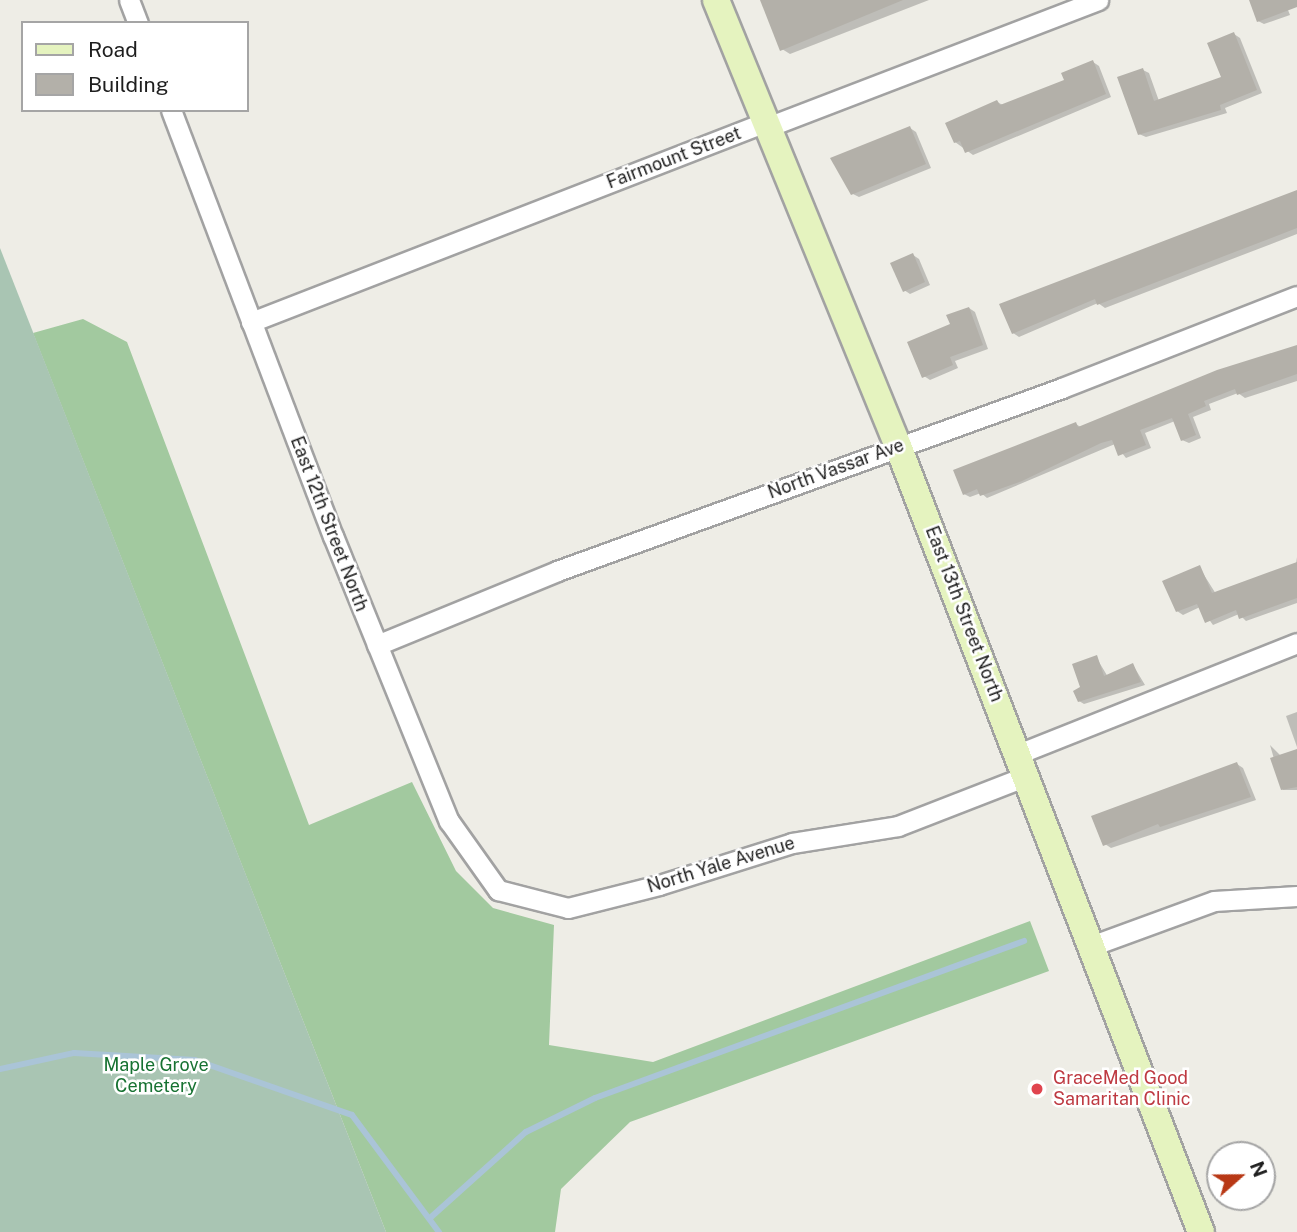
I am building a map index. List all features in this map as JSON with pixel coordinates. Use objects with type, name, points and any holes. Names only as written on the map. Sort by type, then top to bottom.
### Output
[{"type":"main road","name":"East 13th Street North","points":[[716,0],[763,123],[898,446],[1201,1232]]},
{"type":"street","points":[[129,0],[137,21]]},
{"type":"street","name":"Fairmount Street","points":[[251,322],[763,123],[778,122],[1098,0]]},
{"type":"street","name":"East 12th Street North","points":[[172,112],[377,645],[449,821],[498,890],[534,899]]},
{"type":"street","name":"North Vassar Ave","points":[[377,645],[557,571],[1297,296]]},
{"type":"street","name":"North Yale Avenue","points":[[534,899],[568,908],[659,885],[792,843],[898,826],[1022,765],[1297,643]]},
{"type":"street","points":[[1091,946],[1214,901],[1297,896]]},
{"type":"green space","name":"Maple Grove Cemetery","points":[[0,248],[386,1232],[0,1232]]},
{"type":"green space","points":[[83,319],[127,342],[309,825],[412,782],[456,871],[493,908],[554,925],[549,1045],[653,1062],[1030,921],[1049,971],[630,1122],[561,1189],[555,1232],[386,1232],[33,333]]},
{"type":"building","points":[[760,0],[903,0],[780,51]]},
{"type":"building","points":[[1249,0],[1297,0],[1297,7],[1257,22]]},
{"type":"building","points":[[1234,32],[1257,90],[1220,105],[1221,110],[1138,135],[1117,77],[1143,68],[1154,101],[1221,77],[1207,43]]},
{"type":"building","points":[[1093,60],[1106,94],[965,153],[960,141],[954,143],[945,123],[997,100],[1000,105],[1064,80],[1061,73]]},
{"type":"building","points":[[910,126],[926,164],[851,195],[830,158]]},
{"type":"building","points":[[1297,190],[1297,228],[1097,305],[1095,299],[1012,334],[999,304]]},
{"type":"building","points":[[913,253],[925,282],[903,292],[890,263]]},
{"type":"building","points":[[969,307],[983,345],[950,357],[953,365],[922,378],[907,342],[950,324],[946,315]]},
{"type":"building","points":[[1297,345],[1297,374],[1237,395],[1235,389],[1204,401],[1206,406],[1188,414],[1196,435],[1181,441],[1172,418],[1140,430],[1146,445],[1118,456],[1112,440],[1022,481],[980,496],[977,489],[963,495],[953,470],[1076,422],[1078,427],[1217,370]]},
{"type":"building","points":[[1297,562],[1297,598],[1239,619],[1236,610],[1205,623],[1197,604],[1176,612],[1162,581],[1200,565],[1212,593]]},
{"type":"building","points":[[1097,655],[1104,676],[1133,663],[1141,682],[1078,702],[1073,691],[1080,687],[1072,664]]},
{"type":"building","points":[[1297,749],[1297,787],[1281,790],[1270,758]]},
{"type":"building","points":[[1237,762],[1251,797],[1160,827],[1158,824],[1103,846],[1091,816]]},
{"type":"waterway","points":[[430,1218],[526,1132],[595,1098],[1024,941]]},
{"type":"waterway","points":[[0,1069],[74,1053],[195,1060],[352,1115],[439,1232]]},
{"type":"place","name":"GraceMed Good Samaritan Clinic","points":[[1037,1089]]}]
